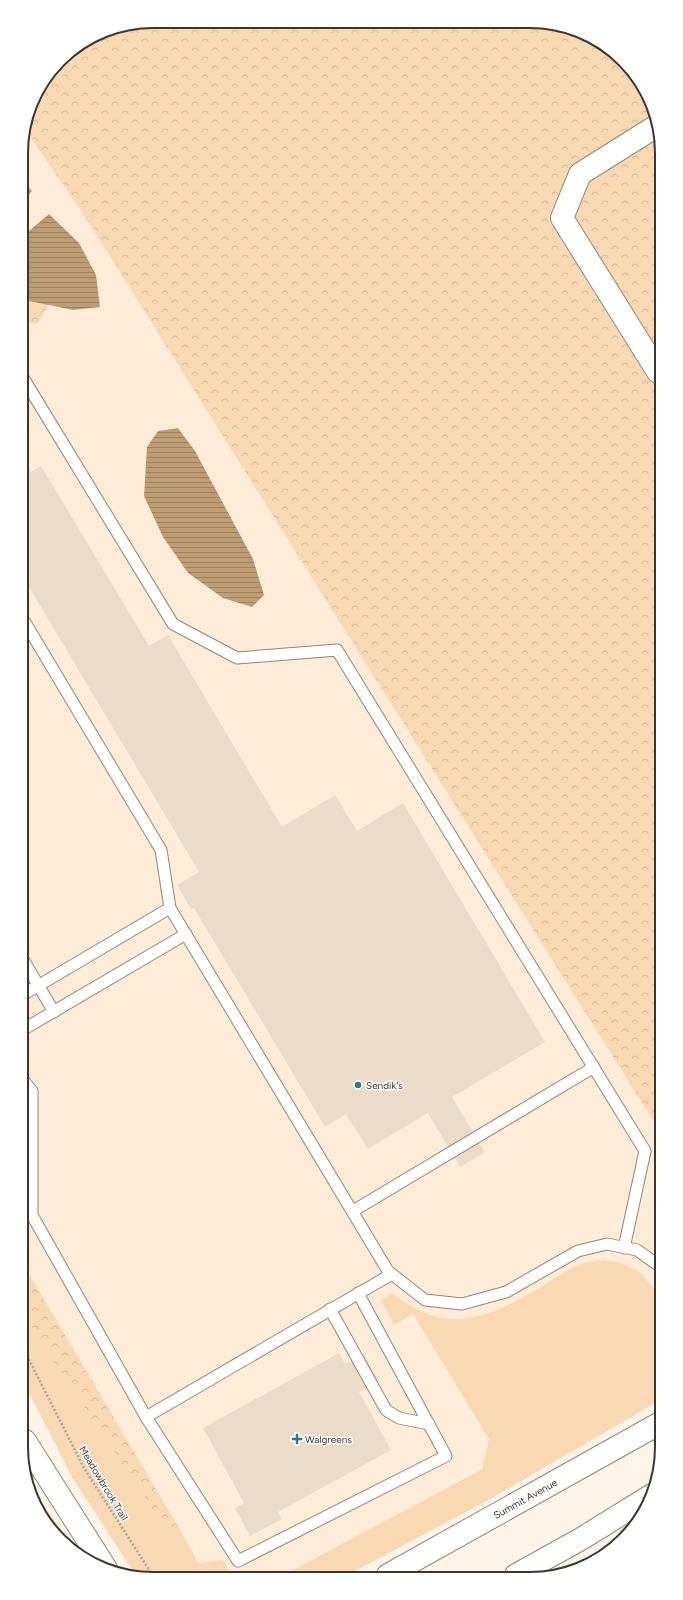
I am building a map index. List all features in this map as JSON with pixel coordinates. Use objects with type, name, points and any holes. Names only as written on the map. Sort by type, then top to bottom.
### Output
[{"type":"main road","points":[[653,129],[580,174],[562,218],[655,367]]},
{"type":"main road","name":"Summit Avenue","points":[[393,1572],[655,1426]]},
{"type":"main road","points":[[28,1446],[100,1560]]},
{"type":"main road","points":[[521,1572],[581,1539],[642,1501]]},
{"type":"lane","points":[[28,386],[173,624],[237,658],[337,650],[645,1151],[624,1248]]},
{"type":"lane","points":[[28,627],[162,850],[170,908],[388,1271],[426,1300],[462,1304],[506,1292],[578,1251],[606,1244],[637,1250],[655,1263]]},
{"type":"lane","points":[[28,991],[170,908]]},
{"type":"lane","points":[[28,1027],[186,934]]},
{"type":"lane","points":[[28,968],[54,1012]]},
{"type":"lane","points":[[352,1211],[594,1067]]},
{"type":"lane","points":[[28,1086],[32,1091],[32,1215],[146,1417],[238,1561],[446,1456],[358,1293]]},
{"type":"lane","points":[[146,1417],[392,1274]]},
{"type":"lane","points":[[330,1309],[386,1410],[399,1418],[429,1424]]},
{"type":"path","name":"Meadowbrook Trail","points":[[28,1358],[84,1468],[150,1572]]},
{"type":"shaded area","points":[[29,135],[82,212],[655,1122],[655,1364],[298,1572],[171,1572],[28,1336],[28,145]]},
{"type":"shaded area","points":[[28,187],[32,191],[28,195]]},
{"type":"shaded area","points":[[49,214],[79,243],[96,275],[100,307],[73,310],[28,301],[28,232]]},
{"type":"shaded area","points":[[178,428],[195,451],[253,559],[264,595],[252,607],[223,598],[188,573],[163,537],[144,496],[147,447],[158,431]]},
{"type":"green space","points":[[153,28],[538,28],[554,30],[570,35],[599,49],[624,71],[634,84],[645,105],[651,121],[655,153],[655,1123],[82,212],[29,135],[32,121],[41,98],[49,84],[71,59],[98,41],[129,30]]},
{"type":"green space","points":[[28,300],[49,305],[37,324],[28,322]]},
{"type":"green space","points":[[605,1260],[621,1263],[640,1272],[655,1291],[655,1402],[485,1502],[354,1572],[289,1572],[482,1469],[489,1439],[413,1314],[394,1325],[381,1301],[392,1293],[412,1307],[431,1315],[449,1319],[484,1315],[502,1308],[541,1287],[557,1276],[587,1262]]},
{"type":"green space","points":[[28,1272],[179,1528],[176,1533],[169,1534],[43,1345],[28,1320]]},
{"type":"green space","points":[[28,1320],[43,1345],[176,1533],[179,1528],[198,1563],[223,1560],[229,1572],[153,1572],[132,1570],[72,1477],[28,1391]]},
{"type":"building","points":[[41,466],[149,646],[168,635],[282,827],[335,795],[357,831],[403,803],[545,1042],[452,1097],[485,1152],[460,1167],[428,1113],[368,1149],[346,1114],[325,1127],[194,908],[191,909],[177,885],[199,872],[28,585],[28,467],[31,472]]},
{"type":"building","name":"Walgreens","points":[[339,1353],[345,1364],[364,1354],[379,1381],[359,1392],[391,1450],[278,1512],[282,1519],[250,1536],[235,1508],[244,1503],[203,1428]]},
{"type":"place","name":"Sendik's","points":[[358,1085]]},
{"type":"place","name":"Walgreens","points":[[297,1439]]}]
